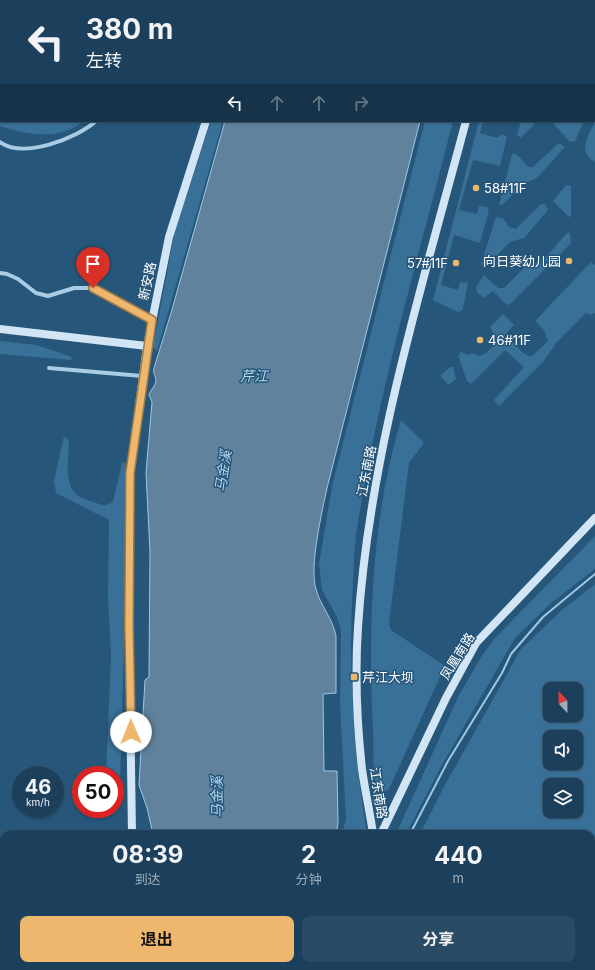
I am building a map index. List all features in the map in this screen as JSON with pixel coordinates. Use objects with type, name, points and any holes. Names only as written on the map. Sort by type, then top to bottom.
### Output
[{"type":"main road","name":"新安路","points":[[132,830],[129,626],[130,473],[142,376],[169,237],[206,122]]},
{"type":"main road","name":"江东南路","points":[[372,830],[362,768],[358,712],[358,628],[369,520],[388,418],[466,122]]},
{"type":"main road","points":[[0,328],[147,346]]},
{"type":"main road","name":"凤凰南路","points":[[383,830],[446,698],[476,643],[595,518]]},
{"type":"street","points":[[0,142],[14,148],[26,149],[45,145],[57,142],[73,135],[89,127],[95,122]]},
{"type":"street","points":[[0,273],[7,274],[18,279],[36,293],[48,296],[74,288],[93,288],[152,320]]},
{"type":"street","points":[[49,368],[142,376]]},
{"type":"shaded area","points":[[0,122],[82,122],[74,127],[54,134],[32,134],[0,126]]},
{"type":"shaded area","points":[[211,122],[223,122],[157,351],[153,347],[175,230]]},
{"type":"shaded area","points":[[425,122],[453,122],[400,324],[376,426],[357,529],[351,647],[355,741],[366,830],[343,830],[346,819],[340,705],[341,629],[336,615],[322,590],[319,564],[332,486]]},
{"type":"shaded area","points":[[479,122],[483,122],[480,133],[497,138],[502,134],[507,137],[500,166],[473,160],[459,210],[477,214],[479,206],[487,207],[489,210],[480,243],[454,235],[441,285],[458,290],[460,282],[468,283],[463,308],[458,312],[433,300]]},
{"type":"shaded area","points":[[521,122],[536,122],[521,138],[517,135]]},
{"type":"shaded area","points":[[552,122],[584,122],[575,141],[570,142]]},
{"type":"shaded area","points":[[595,122],[595,162],[586,154],[585,149],[587,138]]},
{"type":"shaded area","points":[[559,143],[565,147],[537,178],[524,184],[502,205],[499,205],[512,154],[516,154],[529,167],[533,167]]},
{"type":"shaded area","points":[[566,185],[571,186],[571,216],[569,217],[553,201]]},
{"type":"shaded area","points":[[541,204],[545,204],[548,210],[524,238],[510,242],[487,266],[483,266],[481,264],[496,217],[503,218],[509,227],[516,229]]},
{"type":"shaded area","points":[[567,233],[570,233],[571,243],[509,305],[506,304],[493,291],[484,298],[477,292],[476,287],[484,275],[498,288],[504,288],[525,267],[544,259]]},
{"type":"shaded area","points":[[591,262],[595,265],[595,313],[591,315],[586,313],[557,342],[543,362],[499,406],[494,400],[524,367],[505,350],[471,384],[467,381],[458,356],[461,352],[468,355],[473,353],[480,356],[486,353],[497,342],[490,327],[503,314],[514,325],[505,335],[523,353],[531,357],[548,341],[544,330],[535,321]]},
{"type":"shaded area","points":[[0,341],[36,345],[72,357],[71,360],[0,354]]},
{"type":"shaded area","points":[[450,367],[453,367],[456,379],[449,385],[441,375]]},
{"type":"shaded area","points":[[401,420],[424,443],[409,463],[389,624],[391,630],[445,666],[389,789],[383,792],[378,791],[374,770],[371,653],[372,613],[374,574],[383,496]]},
{"type":"shaded area","points":[[64,436],[69,440],[68,477],[70,484],[77,495],[83,498],[104,506],[113,502],[122,463],[125,462],[126,466],[127,541],[121,766],[106,766],[111,655],[108,597],[109,520],[56,493],[54,481]]},
{"type":"shaded area","points":[[595,536],[595,569],[550,604],[515,638],[442,765],[408,830],[398,830],[459,695],[483,654],[495,638]]},
{"type":"shaded area","points":[[595,584],[595,830],[422,830],[445,785],[521,649],[562,610]]},
{"type":"water","name":"芹江","points":[[225,122],[420,122],[327,488],[319,525],[315,554],[314,579],[316,589],[336,636],[336,693],[323,694],[324,771],[337,771],[337,830],[152,830],[147,808],[139,785],[145,680],[149,677],[150,552],[146,473],[152,402],[149,395],[156,382],[154,368]]},
{"type":"waterway","points":[[412,830],[448,761],[502,673],[511,654],[543,617],[595,574]]},
{"type":"place","name":"58#11F","points":[[476,188]]},
{"type":"place","name":"向日葵幼儿园","points":[[569,261]]},
{"type":"place","name":"57#11F","points":[[456,263]]},
{"type":"place","name":"46#11F","points":[[480,340]]},
{"type":"place","name":"芹江大坝","points":[[354,677]]},
{"type":"route","points":[[93,288],[152,320],[142,376],[130,473],[129,498],[131,543],[129,626],[131,732]]},
{"type":"water label","name":"马金溪","points":[[223,471]]},
{"type":"water label","name":"马金溪","points":[[217,797]]}]
